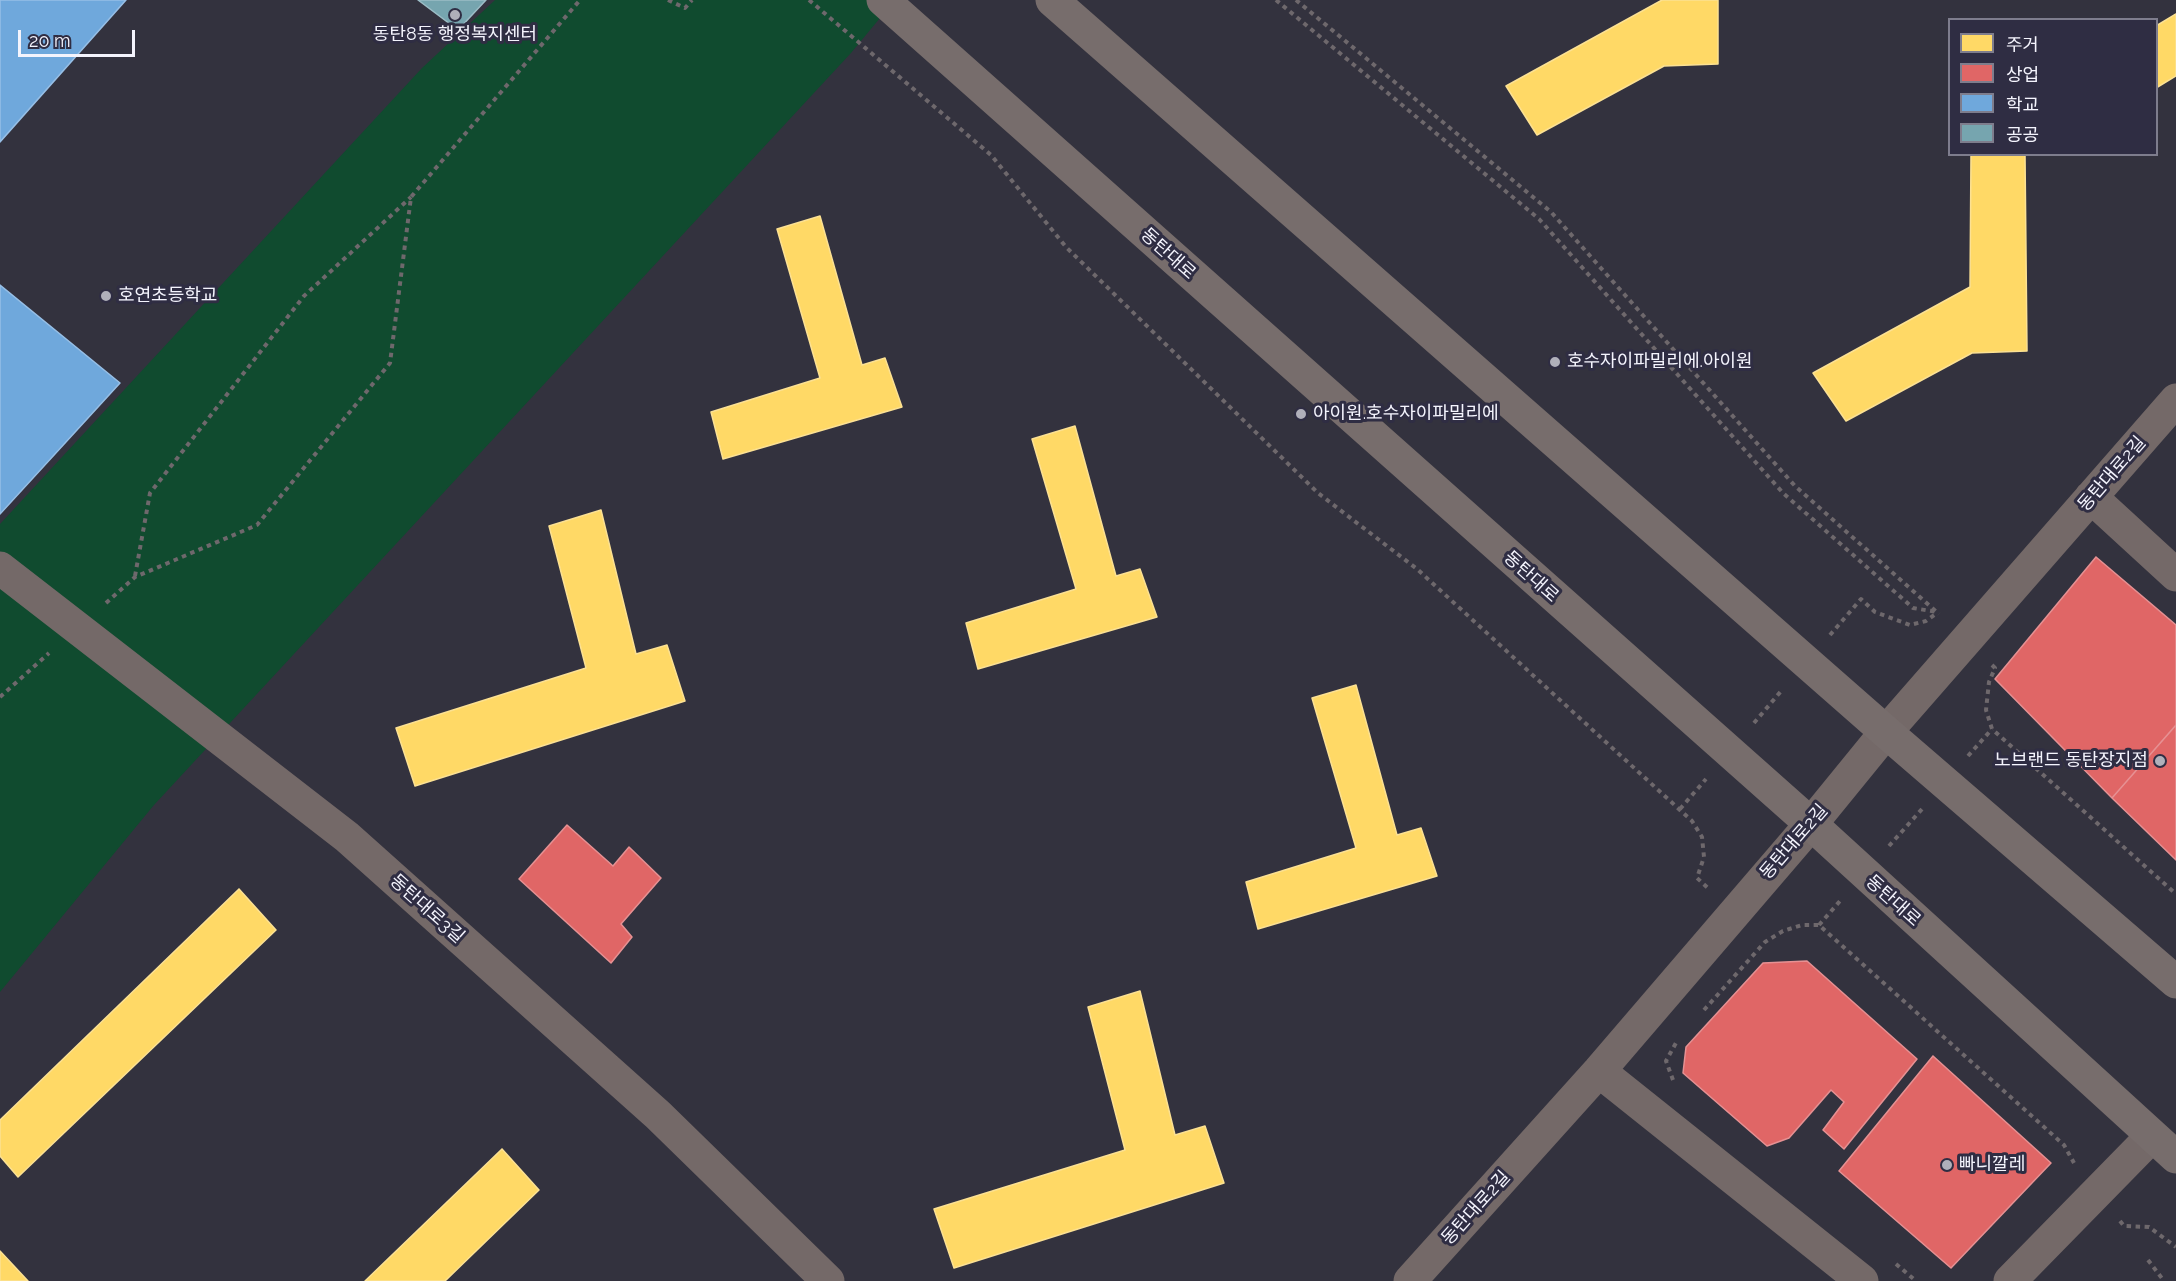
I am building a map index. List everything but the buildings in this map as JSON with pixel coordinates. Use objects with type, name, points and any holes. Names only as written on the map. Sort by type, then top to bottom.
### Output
[{"type":"main road","name":"동탄대로","points":[[884,0],[1728,753],[1811,824],[1863,875],[2176,1157]]},
{"type":"main road","points":[[1052,0],[1944,783],[2176,982]]},
{"type":"street","name":"동탄대로2길","points":[[1410,1281],[1599,1071],[1811,824],[1886,732],[2176,400]]},
{"type":"street","points":[[2091,497],[2176,575]]},
{"type":"street","name":"동탄대로3길","points":[[0,567],[347,837],[658,1115],[828,1281]]},
{"type":"street","points":[[1599,1071],[1862,1281]]},
{"type":"street","points":[[2010,1281],[2152,1136]]},
{"type":"path","points":[[135,577],[150,493],[304,296],[411,197],[580,0]]},
{"type":"path","points":[[668,0],[685,8],[692,0]]},
{"type":"path","points":[[809,0],[991,155],[1066,247],[1318,493],[1418,569],[1680,809],[1692,821],[1702,837],[1704,857],[1697,878]]},
{"type":"path","points":[[1276,0],[1539,219],[1783,493],[1913,609],[1937,613]]},
{"type":"path","points":[[1296,0],[1551,212],[1795,486],[1937,613]]},
{"type":"path","points":[[100,608],[135,577],[257,525],[390,363],[411,197]]},
{"type":"path","points":[[1680,809],[1861,599],[1875,612],[1910,626],[1926,621],[1937,613]]},
{"type":"path","points":[[0,697],[58,646]]},
{"type":"path","points":[[1995,668],[1989,682],[1986,710],[1992,729],[2176,894]]},
{"type":"path","points":[[1819,925],[1992,729]]},
{"type":"path","points":[[1698,1017],[1765,942],[1783,931],[1802,925],[1819,925],[2064,1145],[2070,1154],[2076,1172]]},
{"type":"path","points":[[1681,1086],[1672,1079],[1666,1061],[1683,1033]]},
{"type":"path","points":[[2124,1226],[2149,1227],[2176,1246]]},
{"type":"path","points":[[1889,1258],[1916,1281]]},
{"type":"path","points":[[2148,1260],[2164,1281]]},
{"type":"green space","points":[[495,0],[895,0],[851,53],[154,805],[0,992],[0,524],[422,68]]},
{"type":"place","name":"동탄8동 행정복지센터","points":[[455,15]]},
{"type":"place","name":"호연초등학교","points":[[106,296]]},
{"type":"place","name":"호수자이파밀리에.아이원","points":[[1555,362]]},
{"type":"place","name":"아이원.호수자이파밀리에","points":[[1301,414]]},
{"type":"place","name":"노브랜드 동탄장지점","points":[[2160,761]]},
{"type":"place","name":"빠니깔레","points":[[1947,1165]]}]
